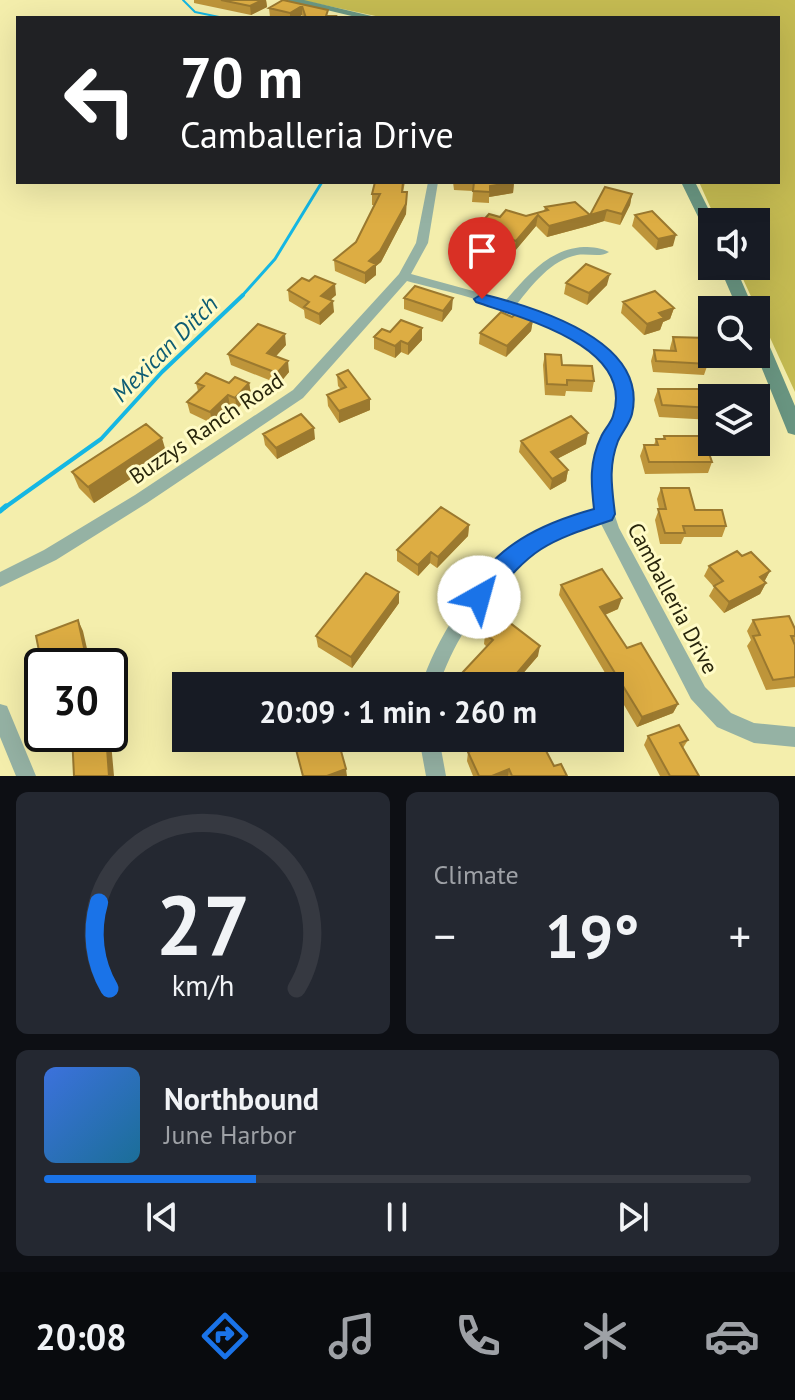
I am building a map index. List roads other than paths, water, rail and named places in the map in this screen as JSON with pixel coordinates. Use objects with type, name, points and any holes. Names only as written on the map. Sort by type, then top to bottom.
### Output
[{"type":"street","points":[[290,0],[366,16]]},
{"type":"street","name":"Buzzys Ranch Road","points":[[0,580],[50,555],[141,499],[298,394],[404,276],[422,243],[433,184]]},
{"type":"street","points":[[689,184],[701,208]]},
{"type":"street","points":[[508,306],[551,260],[571,251],[603,252]]},
{"type":"street","name":"Camballeria Drive","points":[[404,276],[508,306],[562,326],[593,343],[620,377],[624,390],[622,417],[609,439],[600,470],[605,514],[698,693],[724,720],[754,733],[795,737]]},
{"type":"street","points":[[770,367],[795,428]]},
{"type":"street","points":[[435,672],[446,643],[495,575],[512,557],[559,528],[605,514]]},
{"type":"street","points":[[0,713],[26,776]]},
{"type":"street","points":[[432,752],[436,776]]},
{"type":"waterway","name":"Mexican Ditch","points":[[183,0],[195,12],[214,16]]},
{"type":"waterway","name":"Mexican Ditch","points":[[242,296],[275,259],[321,184]]},
{"type":"waterway","name":"Mexican Ditch","points":[[4,508],[101,439],[162,372],[242,296]]},
{"type":"waterway","name":"Mexican Ditch","points":[[0,511],[6,506]]}]
